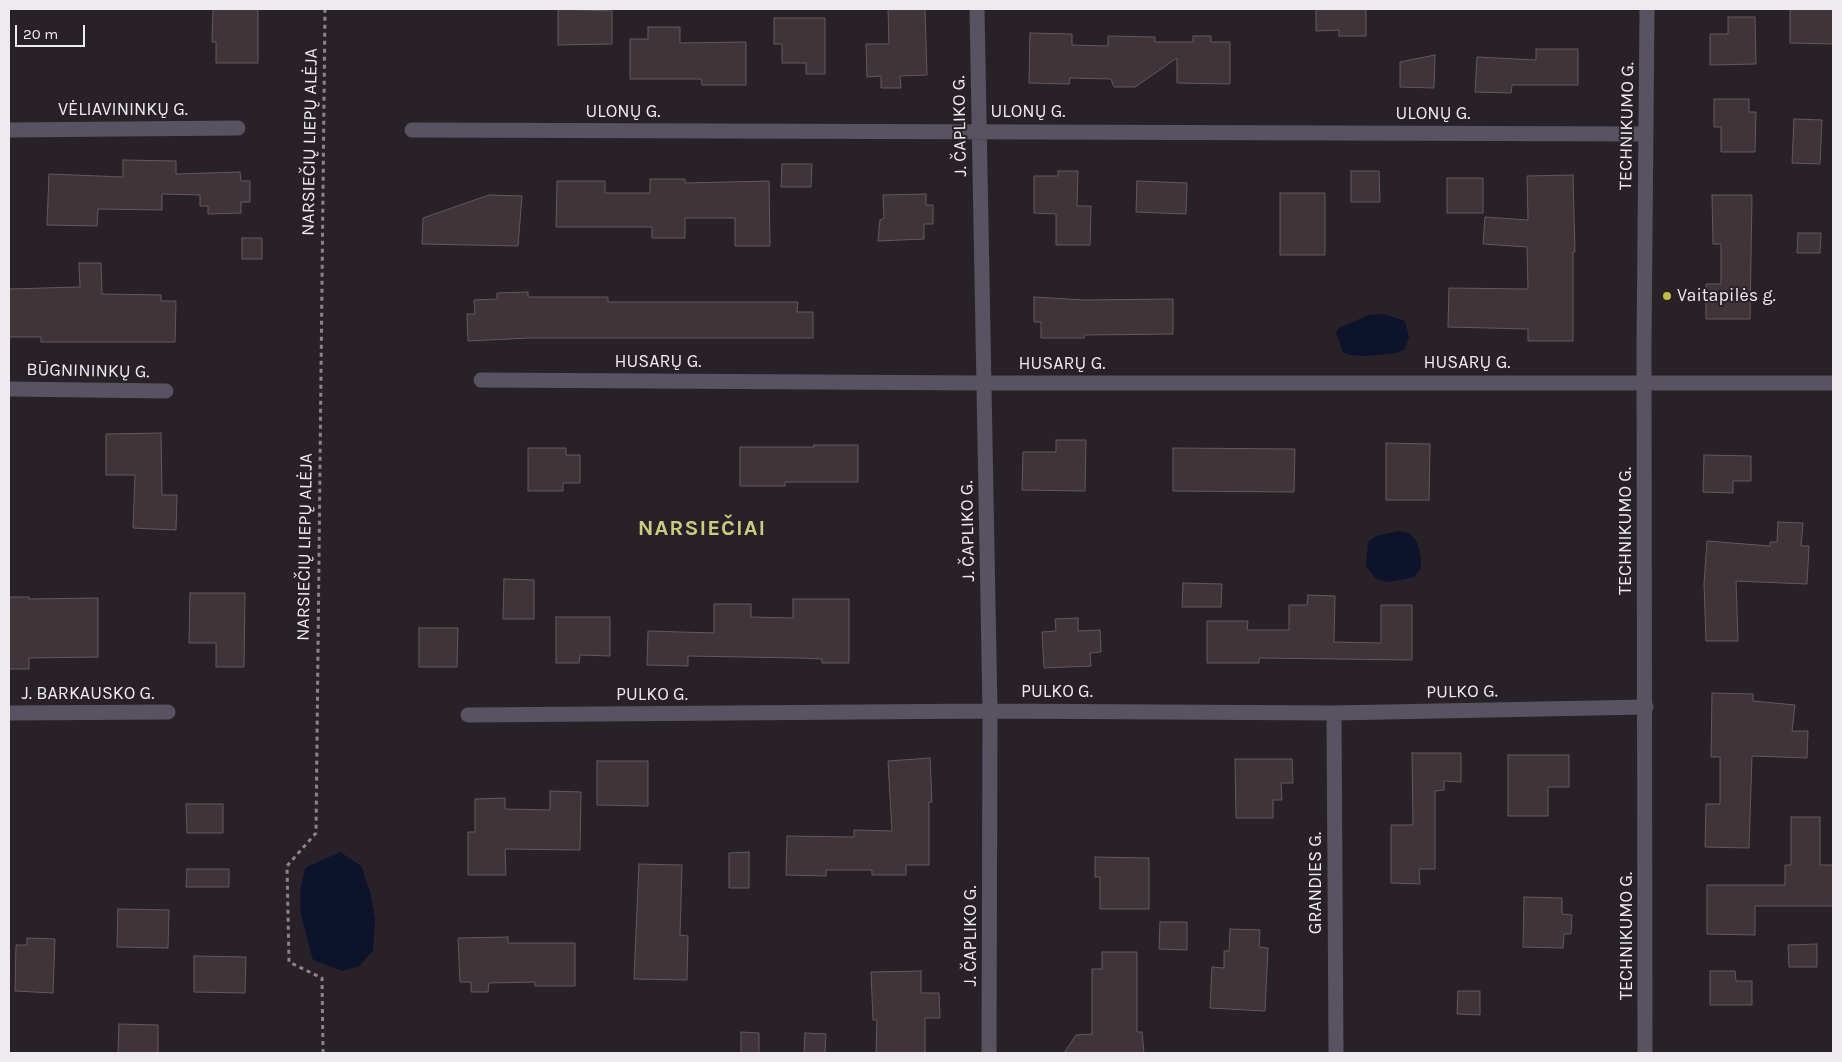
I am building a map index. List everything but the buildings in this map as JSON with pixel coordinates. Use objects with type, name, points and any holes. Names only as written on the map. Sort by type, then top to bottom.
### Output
[{"type":"street","name":"J. ČAPLIKO G.","points":[[977,9],[990,711],[989,1053]]},
{"type":"street","name":"TECHNIKUMO G.","points":[[1645,1053],[1646,707],[1644,382],[1647,9]]},
{"type":"street","name":"VĖLIAVININKŲ G.","points":[[9,130],[238,128]]},
{"type":"street","name":"ULONŲ G.","points":[[412,130],[1645,134]]},
{"type":"street","name":"HUSARŲ G.","points":[[481,380],[985,383],[1644,382]]},
{"type":"street","points":[[1644,382],[1833,383]]},
{"type":"street","name":"BŪGNININKŲ G.","points":[[9,389],[166,391]]},
{"type":"street","name":"PULKO G.","points":[[468,715],[990,711],[1334,713],[1646,707]]},
{"type":"street","name":"J. BARKAUSKO G.","points":[[9,713],[168,712]]},
{"type":"street","name":"GRANDIES G.","points":[[1334,713],[1336,1053]]},
{"type":"path","name":"NARSIEČIŲ LIEPŲ ALĖJA","points":[[322,1053],[322,978],[289,962],[287,866],[316,833],[325,9]]},
{"type":"water","points":[[1384,314],[1405,321],[1409,337],[1405,349],[1396,353],[1366,356],[1349,355],[1343,352],[1336,333],[1339,328],[1369,315]]},
{"type":"water","points":[[1399,531],[1410,534],[1417,542],[1421,557],[1421,568],[1414,577],[1401,580],[1387,582],[1375,578],[1366,566],[1368,542],[1376,536]]},
{"type":"water","points":[[340,852],[361,866],[370,891],[375,918],[373,951],[359,966],[342,971],[313,960],[301,915],[300,892],[305,868]]},
{"type":"place","name":"Vaitapilės g.","points":[[1667,296]]},
{"type":"district","name":"NARSIEČIAI","points":[[702,529]]}]
